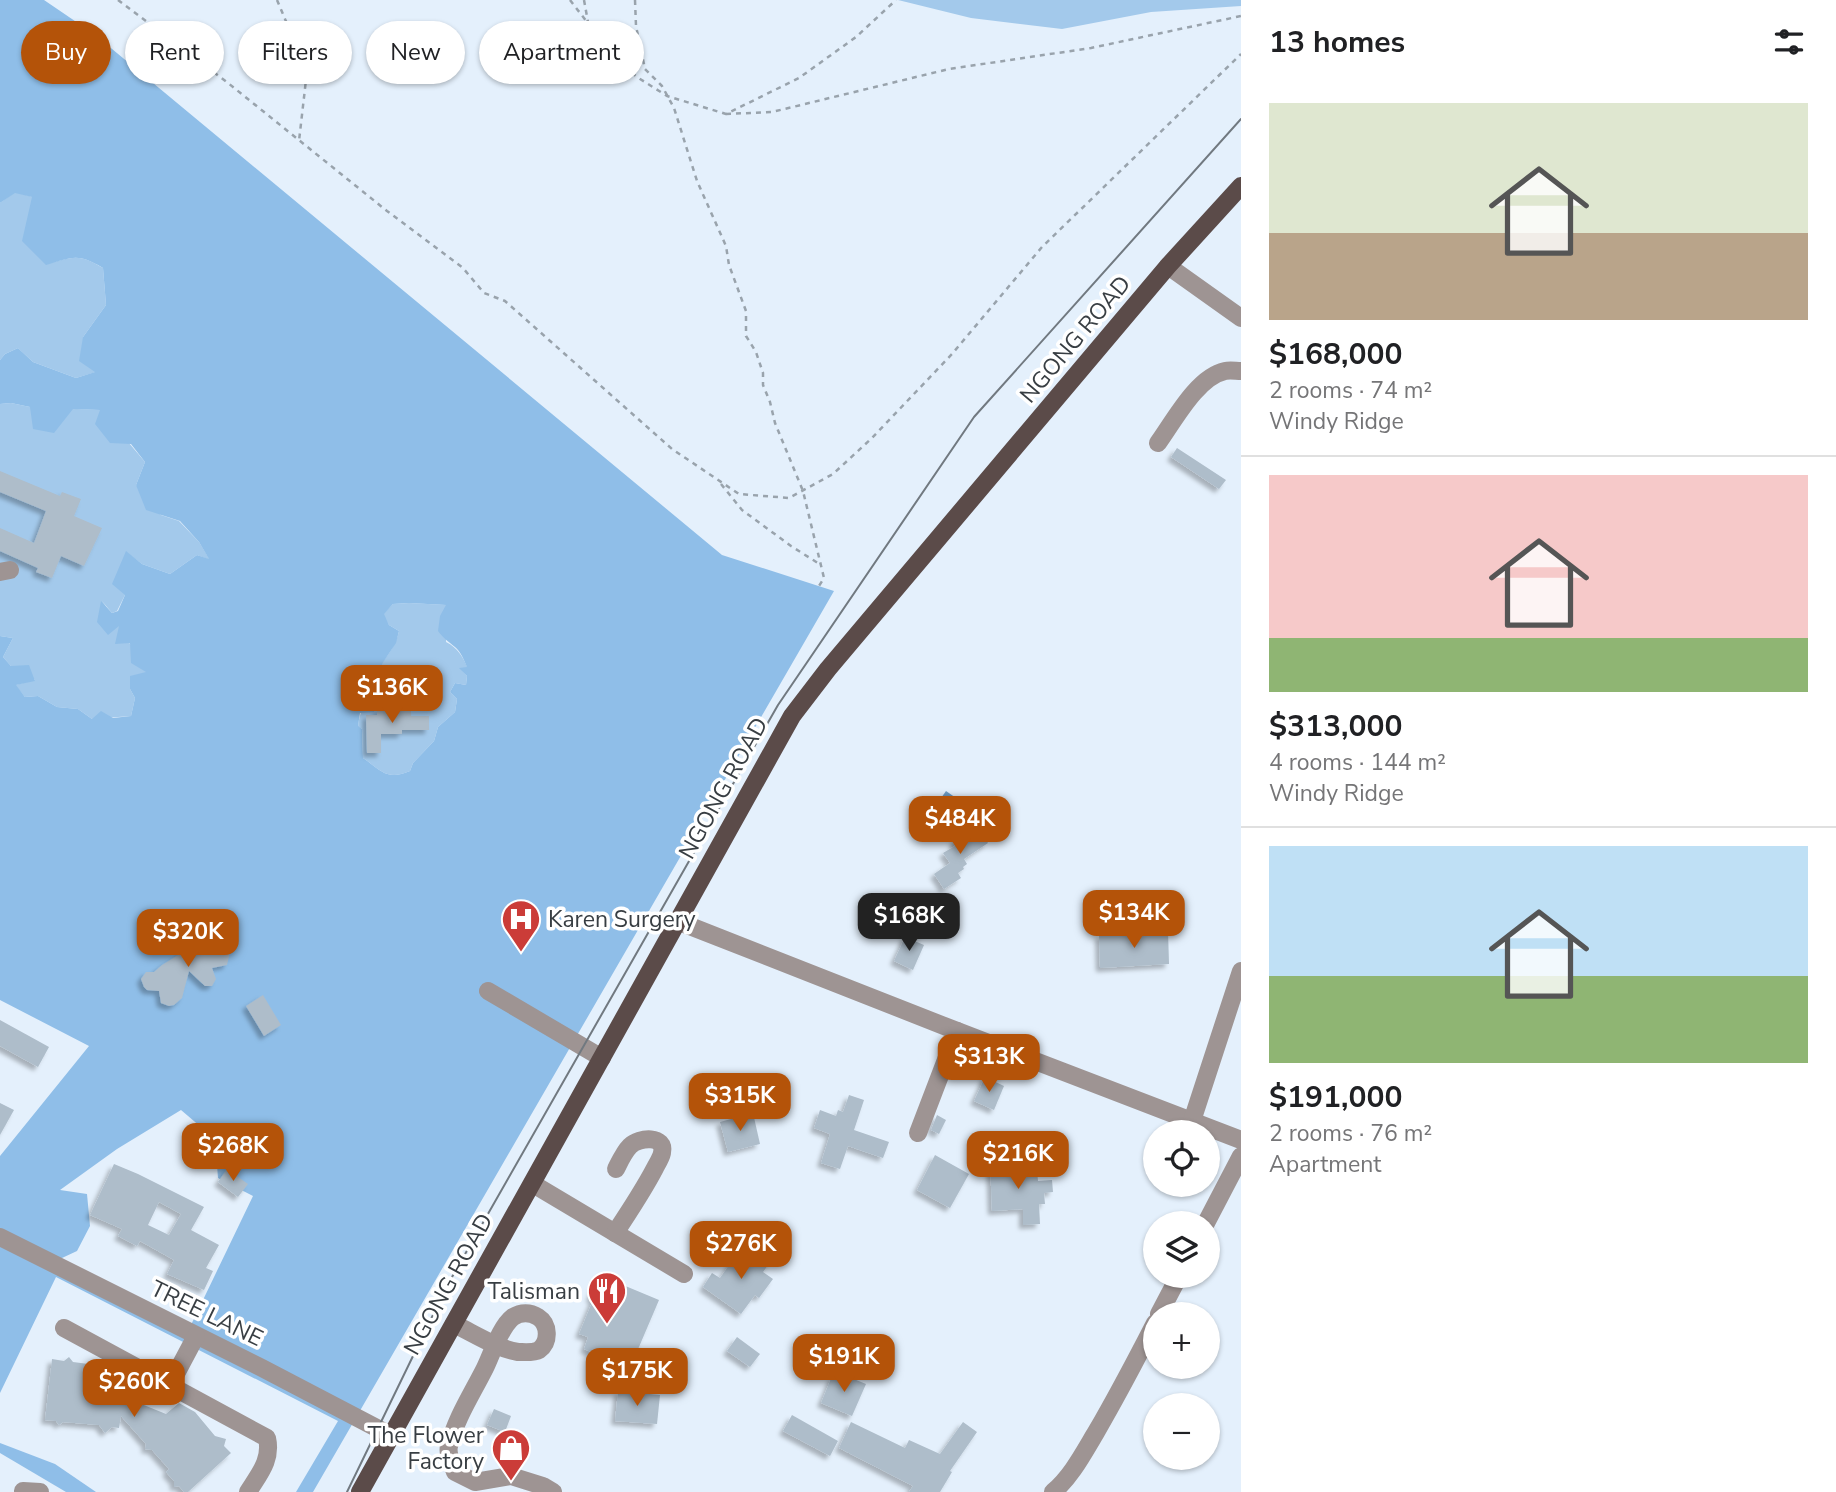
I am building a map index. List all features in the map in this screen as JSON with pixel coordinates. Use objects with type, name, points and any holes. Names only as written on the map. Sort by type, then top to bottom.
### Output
[{"type":"main road","name":"NGONG ROAD","points":[[365,1490],[391,1436],[792,716],[809,692],[1168,267],[1241,186]]},
{"type":"street","points":[[1168,267],[1241,318]]},
{"type":"street","points":[[1158,443],[1198,388],[1207,380],[1226,371],[1241,371]]},
{"type":"street","points":[[677,921],[1189,1120]]},
{"type":"street","points":[[1192,1120],[1241,971]]},
{"type":"street","points":[[488,991],[602,1058]]},
{"type":"street","points":[[918,1133],[957,1031]]},
{"type":"street","points":[[1220,1132],[1241,1140]]},
{"type":"street","points":[[615,1233],[648,1183],[663,1152],[662,1146],[648,1138],[631,1144],[616,1169]]},
{"type":"street","points":[[1212,1211],[1241,1156]]},
{"type":"street","points":[[533,1184],[684,1274]]},
{"type":"street","name":"TREE LANE","points":[[0,1237],[391,1436]]},
{"type":"street","points":[[454,1324],[496,1344],[464,1404],[448,1449],[454,1472],[475,1482],[511,1476],[553,1492]]},
{"type":"street","points":[[64,1328],[267,1437],[270,1448],[267,1459],[248,1492]]},
{"type":"street","points":[[170,1385],[196,1336]]},
{"type":"street","points":[[1054,1492],[1086,1450],[1143,1346]]},
{"type":"street","points":[[23,1491],[40,1492]]},
{"type":"path","points":[[118,0],[463,268],[484,293],[505,301],[672,449],[739,494],[789,498],[833,474],[872,438],[951,354],[1042,247],[1241,54]]},
{"type":"path","points":[[277,0],[307,71],[299,141]]},
{"type":"path","points":[[569,0],[587,21]]},
{"type":"path","points":[[584,0],[588,21]]},
{"type":"path","points":[[635,0],[636,26],[645,69],[662,86],[674,108],[697,181],[726,246],[733,278],[746,311],[746,336],[756,352],[775,423],[803,491],[824,578],[817,589]]},
{"type":"path","points":[[726,114],[799,78],[856,37],[896,0]]},
{"type":"path","points":[[644,81],[667,96],[726,114],[772,112],[949,69],[1091,48],[1241,16]]},
{"type":"path","points":[[719,480],[742,510],[821,565]]},
{"type":"shaded area","points":[[0,0],[44,0],[75,21],[21,21],[21,84],[111,84],[111,48],[125,60],[125,84],[154,84],[722,555],[834,591],[313,1492],[296,1492],[338,1421],[56,1277],[0,1393],[0,1156],[89,1046],[0,1000],[0,636],[13,638],[3,657],[11,666],[29,665],[35,681],[16,685],[25,697],[38,696],[57,707],[78,709],[92,719],[101,711],[113,718],[131,716],[135,698],[130,689],[130,676],[146,672],[131,663],[130,643],[115,644],[119,626],[108,635],[97,622],[101,601],[112,613],[118,611],[125,595],[112,584],[126,551],[142,564],[170,574],[197,555],[209,559],[199,542],[180,521],[146,510],[136,485],[145,462],[131,444],[110,443],[95,424],[100,410],[73,409],[54,433],[33,429],[30,407],[0,404],[0,360],[5,354],[18,348],[33,362],[76,378],[95,372],[79,361],[83,337],[106,305],[103,268],[81,258],[46,265],[22,241],[32,197],[15,193],[0,203]],"holes":[[[393,604],[446,605],[440,616],[438,631],[461,654],[467,667],[459,668],[467,676],[466,685],[455,683],[450,692],[457,699],[455,712],[438,727],[434,741],[413,763],[410,771],[390,775],[363,758],[362,729],[358,726],[360,713],[374,712],[376,699],[369,694],[371,681],[383,676],[382,664],[396,643],[399,631],[389,625],[384,614]],[[181,1110],[215,1139],[218,1178],[253,1196],[190,1327],[47,1265],[77,1251],[90,1226],[87,1194],[60,1190],[117,1149]]]},
{"type":"shaded area","points":[[898,0],[1241,0],[1241,6],[1151,12],[1062,29],[971,18]]},
{"type":"shaded area","points":[[15,192],[33,197],[46,264],[81,258],[103,268],[106,305],[83,337],[96,372],[76,378],[33,362],[18,348],[5,354],[0,360],[0,203]]},
{"type":"shaded area","points":[[0,404],[30,407],[101,410],[145,462],[136,485],[161,515],[179,521],[199,542],[210,560],[197,555],[170,574],[142,564],[126,552],[125,595],[117,611],[112,613],[102,601],[147,673],[130,689],[135,698],[131,716],[92,719],[78,709],[57,707],[38,696],[25,697],[15,685],[35,680],[11,666],[3,657],[13,638],[0,636]]},
{"type":"shaded area","points":[[393,604],[447,605],[446,642],[454,647],[468,668],[460,668],[467,676],[466,685],[455,683],[450,692],[457,699],[455,712],[438,727],[434,741],[413,763],[410,771],[390,775],[363,758],[362,729],[358,727],[371,681],[394,645],[399,631],[389,625],[383,614]]},
{"type":"shaded area","points":[[946,791],[959,800],[953,810],[939,801]]},
{"type":"shaded area","points":[[0,1443],[55,1464],[96,1492],[66,1492],[0,1453]]},
{"type":"building","points":[[1177,448],[1226,480],[1219,489],[1171,457]]},
{"type":"building","points":[[0,471],[60,496],[62,492],[81,499],[74,516],[102,528],[84,566],[61,556],[52,578],[36,572],[38,568],[0,551],[0,528],[34,543],[46,511],[0,492]]},
{"type":"building","points":[[388,705],[401,705],[401,710],[411,709],[411,716],[429,716],[429,730],[402,730],[402,734],[381,734],[381,753],[367,753],[366,715],[377,715],[377,710],[388,710]]},
{"type":"building","points":[[977,826],[988,843],[964,859],[967,864],[958,873],[961,878],[944,889],[934,874],[950,863],[943,853],[955,846],[953,842]]},
{"type":"building","points":[[217,931],[230,952],[227,965],[212,968],[216,979],[212,986],[205,986],[189,971],[182,998],[169,1006],[161,1003],[159,991],[147,990],[144,987],[141,979],[146,972],[154,972]]},
{"type":"building","points":[[1168,932],[1169,964],[1100,968],[1099,935]]},
{"type":"building","points":[[905,937],[924,945],[913,970],[894,961]]},
{"type":"building","points":[[263,995],[281,1025],[264,1036],[246,1006]]},
{"type":"building","points":[[0,1020],[49,1047],[38,1067],[0,1046]]},
{"type":"building","points":[[985,1077],[1004,1086],[994,1110],[974,1101]]},
{"type":"building","points":[[849,1095],[864,1100],[854,1130],[889,1142],[883,1158],[848,1146],[840,1169],[821,1163],[830,1134],[814,1128],[820,1110],[836,1116],[838,1110],[843,1112]]},
{"type":"building","points":[[0,1103],[14,1110],[0,1135]]},
{"type":"building","points":[[753,1113],[760,1144],[728,1152],[720,1122]]},
{"type":"building","points":[[937,1115],[946,1120],[939,1134],[931,1130]]},
{"type":"building","points":[[935,1155],[969,1174],[950,1208],[917,1190]]},
{"type":"building","points":[[1005,1160],[1006,1172],[1037,1170],[1038,1181],[1052,1180],[1053,1192],[1044,1193],[1045,1204],[1039,1204],[1040,1224],[1023,1225],[1023,1209],[992,1211],[990,1161]]},
{"type":"building","points":[[114,1164],[204,1207],[191,1230],[219,1245],[206,1268],[213,1271],[204,1290],[167,1274],[174,1260],[140,1241],[137,1246],[118,1236],[122,1229],[90,1215]],"holes":[[[159,1202],[181,1214],[169,1235],[148,1225]]]},
{"type":"building","points":[[227,1169],[248,1184],[238,1197],[218,1182]]},
{"type":"building","points":[[755,1250],[771,1261],[763,1272],[773,1279],[759,1298],[755,1295],[741,1314],[703,1287],[712,1273],[720,1278],[739,1251],[749,1258]]},
{"type":"building","points":[[599,1275],[659,1300],[630,1368],[584,1349],[588,1337],[579,1334],[593,1300],[590,1298]]},
{"type":"building","points":[[737,1337],[760,1354],[750,1367],[727,1351]]},
{"type":"building","points":[[69,1357],[73,1362],[111,1367],[127,1375],[124,1397],[166,1414],[179,1403],[195,1412],[215,1436],[226,1439],[224,1446],[231,1453],[188,1492],[184,1492],[179,1486],[174,1487],[174,1481],[166,1472],[169,1469],[152,1450],[145,1449],[146,1444],[121,1416],[119,1428],[112,1427],[105,1433],[99,1425],[63,1422],[59,1425],[56,1421],[45,1420],[52,1359],[64,1361]]},
{"type":"building","points":[[844,1375],[866,1384],[852,1416],[821,1403],[832,1376],[842,1380]]},
{"type":"building","points":[[618,1391],[660,1395],[657,1424],[615,1421]]},
{"type":"building","points":[[494,1409],[511,1416],[505,1432],[487,1425]]},
{"type":"building","points":[[792,1415],[838,1441],[830,1456],[783,1431]]},
{"type":"building","points":[[851,1422],[905,1448],[909,1440],[940,1454],[963,1422],[977,1432],[950,1471],[952,1472],[940,1492],[909,1492],[913,1486],[839,1448]]},
{"type":"tram line","points":[[347,1492],[448,1284],[778,705],[974,417],[1241,119]]},
{"type":"place","name":"Karen Surgery","points":[[521,953]]},
{"type":"place","name":"Talisman","points":[[607,1325]]},
{"type":"place","name":"The Flower Factory","points":[[511,1482]]}]
